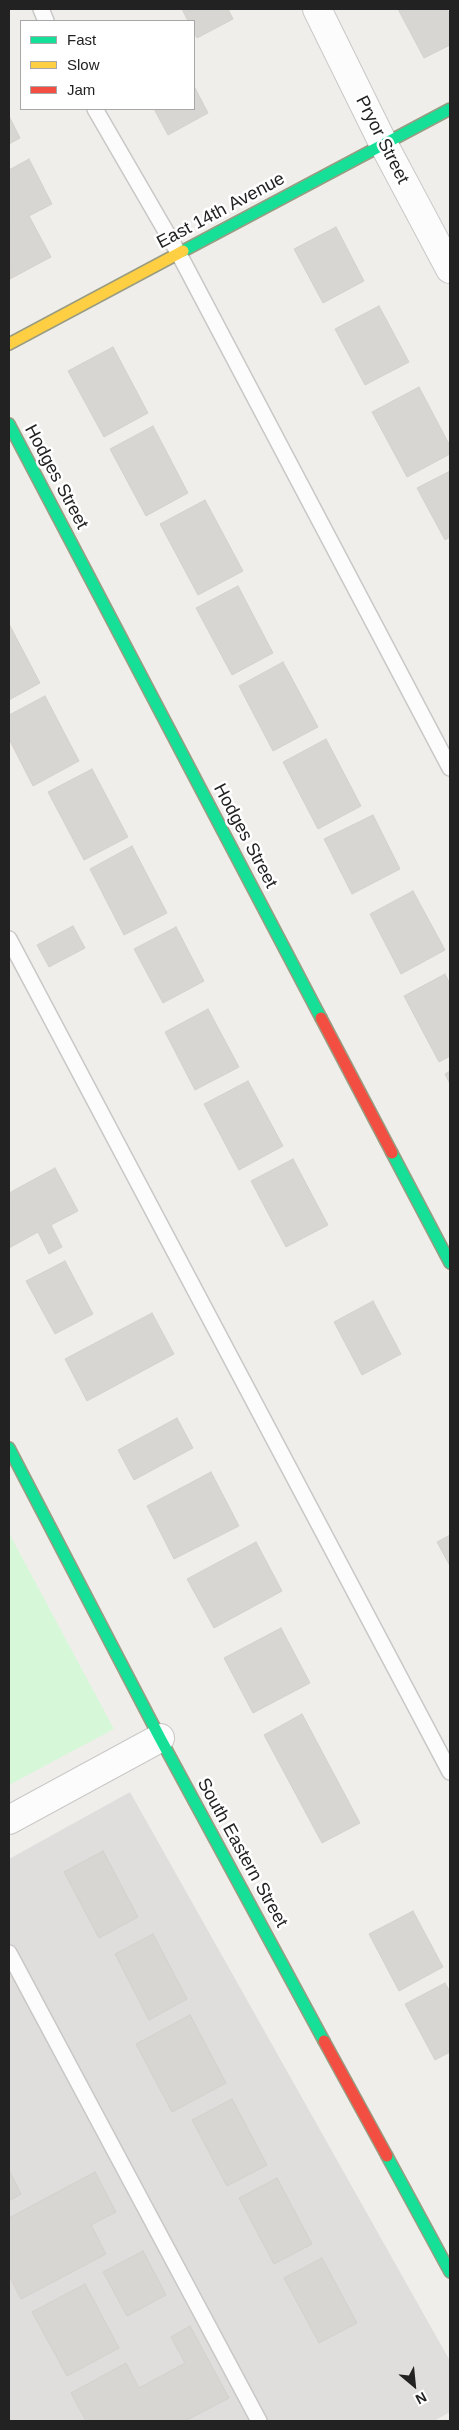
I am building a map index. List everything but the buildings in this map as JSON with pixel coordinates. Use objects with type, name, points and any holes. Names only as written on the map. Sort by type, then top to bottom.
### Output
[{"type":"street","name":"Pryor Street","points":[[317,9],[384,144],[450,269]]},
{"type":"street","name":"East 14th Avenue","points":[[9,344],[450,109]]},
{"type":"street","name":"Hodges Street","points":[[9,424],[450,1263]]},
{"type":"street","name":"South Eastern Street","points":[[9,1448],[160,1738],[450,2272]]},
{"type":"street","points":[[9,1820],[160,1738]]},
{"type":"lane","points":[[96,110],[179,254],[450,768]]},
{"type":"lane","points":[[9,939],[450,1772]]},
{"type":"lane","points":[[9,1953],[259,2421]]},
{"type":"shaded area","points":[[130,1792],[450,2361],[450,2412],[434,2421],[9,2421],[9,1859]]},
{"type":"green space","points":[[9,1533],[114,1729],[9,1785]]},
{"type":"traffic: fast","points":[[183,251],[450,109]]},
{"type":"traffic: fast","points":[[9,424],[321,1018]]},
{"type":"traffic: fast","points":[[392,1153],[450,1263]]},
{"type":"traffic: fast","points":[[9,1448],[160,1738],[324,2041]]},
{"type":"traffic: fast","points":[[387,2156],[450,2272]]},
{"type":"traffic: slow","points":[[9,344],[183,251]]},
{"type":"traffic: jam","points":[[321,1018],[392,1153]]},
{"type":"traffic: jam","points":[[324,2041],[387,2156]]}]
